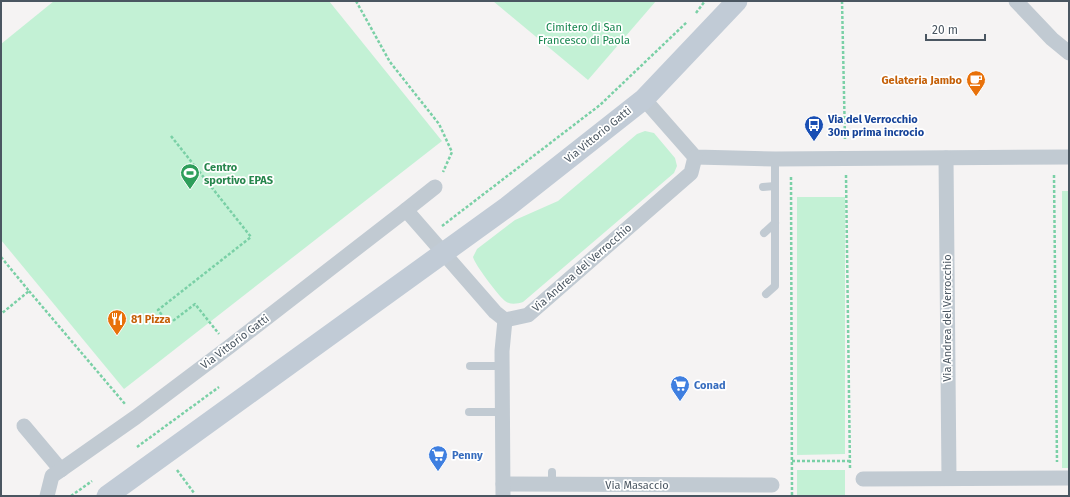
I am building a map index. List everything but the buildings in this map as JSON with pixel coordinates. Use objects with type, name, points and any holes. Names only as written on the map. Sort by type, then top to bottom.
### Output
[{"type":"street","name":"Via Vittorio Gatti","points":[[107,496],[507,208],[644,99],[737,1]]},
{"type":"street","points":[[1016,1],[1052,39],[1069,53]]},
{"type":"street","points":[[644,99],[695,157],[774,159],[1069,157]]},
{"type":"street","name":"Via Andrea del Verrocchio","points":[[505,320],[528,315],[691,173],[695,157]]},
{"type":"street","name":"Via Andrea del Verrocchio","points":[[946,158],[949,478]]},
{"type":"street","name":"Via Vittorio Gatti","points":[[47,496],[52,476],[136,417],[229,347],[435,187]]},
{"type":"street","points":[[406,210],[495,312],[505,320]]},
{"type":"street","name":"Via Masaccio","points":[[505,320],[502,352],[503,490],[552,479],[772,485]]},
{"type":"street","points":[[24,426],[61,470]]},
{"type":"street","points":[[857,476],[1063,478]]},
{"type":"lane","points":[[766,294],[776,286],[774,159]]},
{"type":"lane","points":[[762,187],[775,186]]},
{"type":"lane","points":[[764,233],[775,223]]},
{"type":"lane","points":[[470,366],[502,366]]},
{"type":"lane","points":[[469,412],[502,412]]},
{"type":"path","points":[[356,1],[390,62],[439,124],[452,152],[435,187]]},
{"type":"path","points":[[693,16],[705,1]]},
{"type":"path","points":[[842,1],[846,140]]},
{"type":"path","points":[[430,236],[600,105],[687,21]]},
{"type":"path","points":[[171,136],[251,237],[158,310],[169,324],[195,304],[229,347]]},
{"type":"path","points":[[1054,158],[1063,478]]},
{"type":"path","points":[[791,159],[792,496]]},
{"type":"path","points":[[846,174],[850,461],[857,476]]},
{"type":"path","points":[[1,257],[151,436]]},
{"type":"path","points":[[1,314],[29,290]]},
{"type":"path","points":[[134,450],[151,436],[221,386]]},
{"type":"path","points":[[792,461],[850,461]]},
{"type":"path","points":[[71,496],[98,476]]},
{"type":"green space","name":"Centro sportivo EPAS","points":[[54,1],[329,1],[442,141],[124,389],[1,240],[1,44]]},
{"type":"green space","name":"Cimitero di San Francesco di Paola","points":[[493,1],[656,1],[588,80]]},
{"type":"green space","points":[[645,131],[654,133],[675,158],[677,166],[674,173],[523,302],[514,304],[505,301],[487,280],[475,261],[473,257],[477,249],[515,220],[558,201],[637,134]]},
{"type":"green space","points":[[1062,191],[1069,191],[1069,468],[1062,468]]},
{"type":"green space","points":[[797,197],[845,197],[845,454],[797,455]]},
{"type":"green space","points":[[797,470],[845,470],[845,496],[797,496]]},
{"type":"place","name":"Gelateria Jambo","points":[[976,97]]},
{"type":"place","name":"Via del Verrocchio 30m prima incrocio","points":[[814,142]]},
{"type":"place","name":"Centro sportivo EPAS","points":[[190,190]]},
{"type":"place","name":"81 Pizza","points":[[117,336]]},
{"type":"place","name":"Conad","points":[[680,402]]},
{"type":"place","name":"Penny","points":[[438,472]]}]
